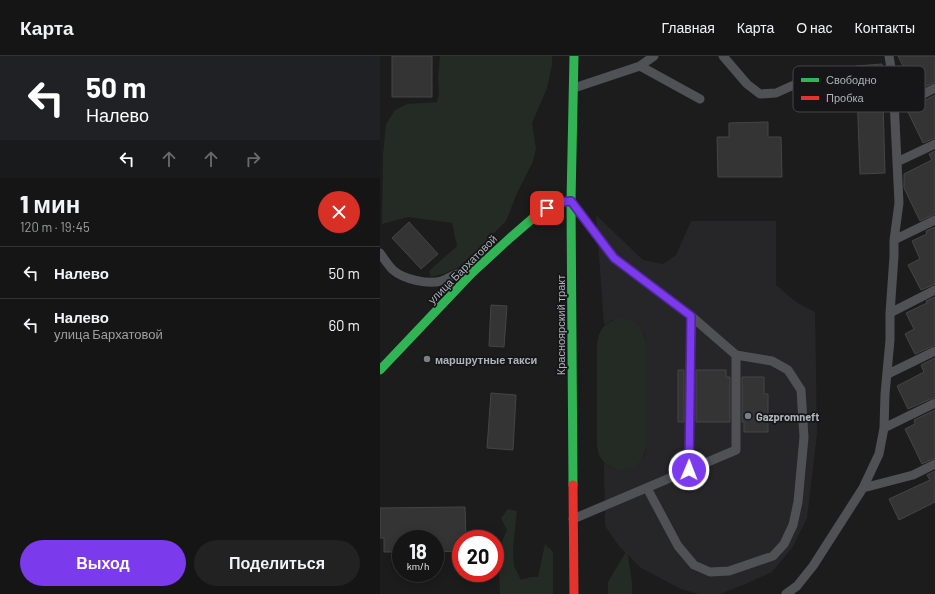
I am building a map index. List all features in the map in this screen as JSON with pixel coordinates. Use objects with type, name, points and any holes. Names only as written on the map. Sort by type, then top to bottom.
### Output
[{"type":"main road","name":"Красноярский тракт","points":[[574,56],[571,201],[574,594]]},
{"type":"main road","name":"улица Бархатовой","points":[[380,370],[472,273],[510,238],[540,212],[554,203],[571,201]]},
{"type":"lane","points":[[574,88],[640,66],[654,56]]},
{"type":"lane","points":[[723,56],[747,84],[760,94],[776,93],[793,85]]},
{"type":"lane","points":[[888,56],[890,66]]},
{"type":"lane","points":[[640,66],[700,99]]},
{"type":"lane","points":[[925,93],[935,88]]},
{"type":"lane","points":[[786,594],[799,590],[863,488],[879,454],[884,428],[885,394],[890,340],[894,240],[899,203],[895,112]]},
{"type":"lane","points":[[897,162],[935,144]]},
{"type":"lane","points":[[571,201],[614,258],[691,316],[736,355],[772,361],[788,370],[801,390],[804,437],[798,502],[793,525],[784,544],[773,556],[729,571],[710,572],[694,565],[678,546],[647,488]]},
{"type":"lane","points":[[894,240],[935,220]]},
{"type":"lane","points":[[380,253],[394,272],[407,278],[425,282],[439,281],[462,272],[472,273]]},
{"type":"lane","points":[[890,313],[935,290]]},
{"type":"lane","points":[[689,470],[691,316]]},
{"type":"lane","points":[[888,374],[935,351]]},
{"type":"lane","points":[[573,519],[736,450],[736,355]]},
{"type":"lane","points":[[884,428],[935,403]]},
{"type":"lane","points":[[863,488],[913,475],[935,464]]},
{"type":"shaded area","points":[[440,56],[552,56],[552,65],[547,88],[532,123],[536,149],[533,161],[517,193],[506,221],[461,266],[443,274],[431,277],[429,271],[457,246],[452,223],[408,217],[382,224],[383,154],[386,124],[395,110],[407,104],[437,102],[439,94],[438,78]]},
{"type":"shaded area","points":[[596,215],[643,260],[663,264],[676,255],[691,221],[776,221],[776,285],[796,302],[815,312],[817,434],[807,518],[792,548],[772,572],[720,594],[698,594],[681,589],[641,568],[619,546],[605,526],[604,463],[612,468],[639,463],[645,455],[646,343],[644,333],[612,320],[604,325]]},
{"type":"shaded area","points":[[622,318],[632,321],[641,329],[646,343],[646,448],[639,463],[634,467],[623,470],[612,467],[602,460],[597,446],[597,343],[602,329],[608,323]]},
{"type":"shaded area","points":[[508,509],[517,511],[513,548],[514,566],[521,580],[531,577],[538,577],[545,544],[553,552],[553,594],[500,594],[500,582],[504,582],[504,537],[507,530],[501,518]]},
{"type":"shaded area","points":[[627,550],[632,582],[632,594],[608,594],[608,582]]},
{"type":"building","points":[[392,56],[432,56],[432,97],[392,97]]},
{"type":"building","points":[[898,56],[935,56],[935,82],[925,87],[925,66],[903,66]]},
{"type":"building","points":[[882,64],[882,66],[856,66]]},
{"type":"building","points":[[935,95],[935,138],[923,143],[908,112],[925,112],[925,100]]},
{"type":"building","points":[[858,112],[883,112],[885,173],[860,174]]},
{"type":"building","points":[[768,122],[768,137],[781,137],[782,177],[718,177],[717,137],[729,137],[729,123]]},
{"type":"building","points":[[935,151],[935,214],[920,221],[904,188],[904,174],[932,160],[929,154]]},
{"type":"building","points":[[409,222],[438,254],[421,269],[392,238]]},
{"type":"building","points":[[935,227],[935,284],[921,290],[908,265],[920,259],[912,241],[927,234],[926,231]]},
{"type":"building","points":[[935,297],[935,345],[915,354],[905,334],[914,329],[906,313],[927,303],[926,301]]},
{"type":"building","points":[[491,305],[507,306],[504,347],[489,346]]},
{"type":"building","points":[[935,358],[935,397],[908,409],[897,386],[924,372],[921,365]]},
{"type":"building","points":[[678,370],[684,370],[684,422],[678,422]]},
{"type":"building","points":[[696,370],[726,370],[726,377],[730,377],[730,422],[696,422]]},
{"type":"building","points":[[742,377],[764,377],[764,394],[768,394],[768,432],[744,432],[744,422],[742,422]]},
{"type":"building","points":[[491,393],[516,395],[513,450],[487,448]]},
{"type":"building","points":[[935,410],[935,458],[922,464],[905,429],[915,424],[914,420]]},
{"type":"building","points":[[935,471],[935,502],[899,520],[889,499],[930,480],[927,475]]},
{"type":"building","points":[[465,507],[466,530],[452,530],[452,551],[444,552],[444,530],[392,530],[392,552],[384,552],[384,538],[380,538],[380,508]]},
{"type":"traffic: fast","points":[[573,485],[571,201],[574,56]]},
{"type":"traffic: fast","points":[[380,370],[472,273],[510,238],[540,212],[554,203],[571,201]]},
{"type":"traffic: jam","points":[[573,485],[574,594]]},
{"type":"place","name":"маршрутные такси","points":[[427,359]]},
{"type":"place","name":"Gazpromneft","points":[[748,416]]},
{"type":"route","points":[[547,208],[554,203],[571,201],[614,258],[691,316],[689,470]]}]
